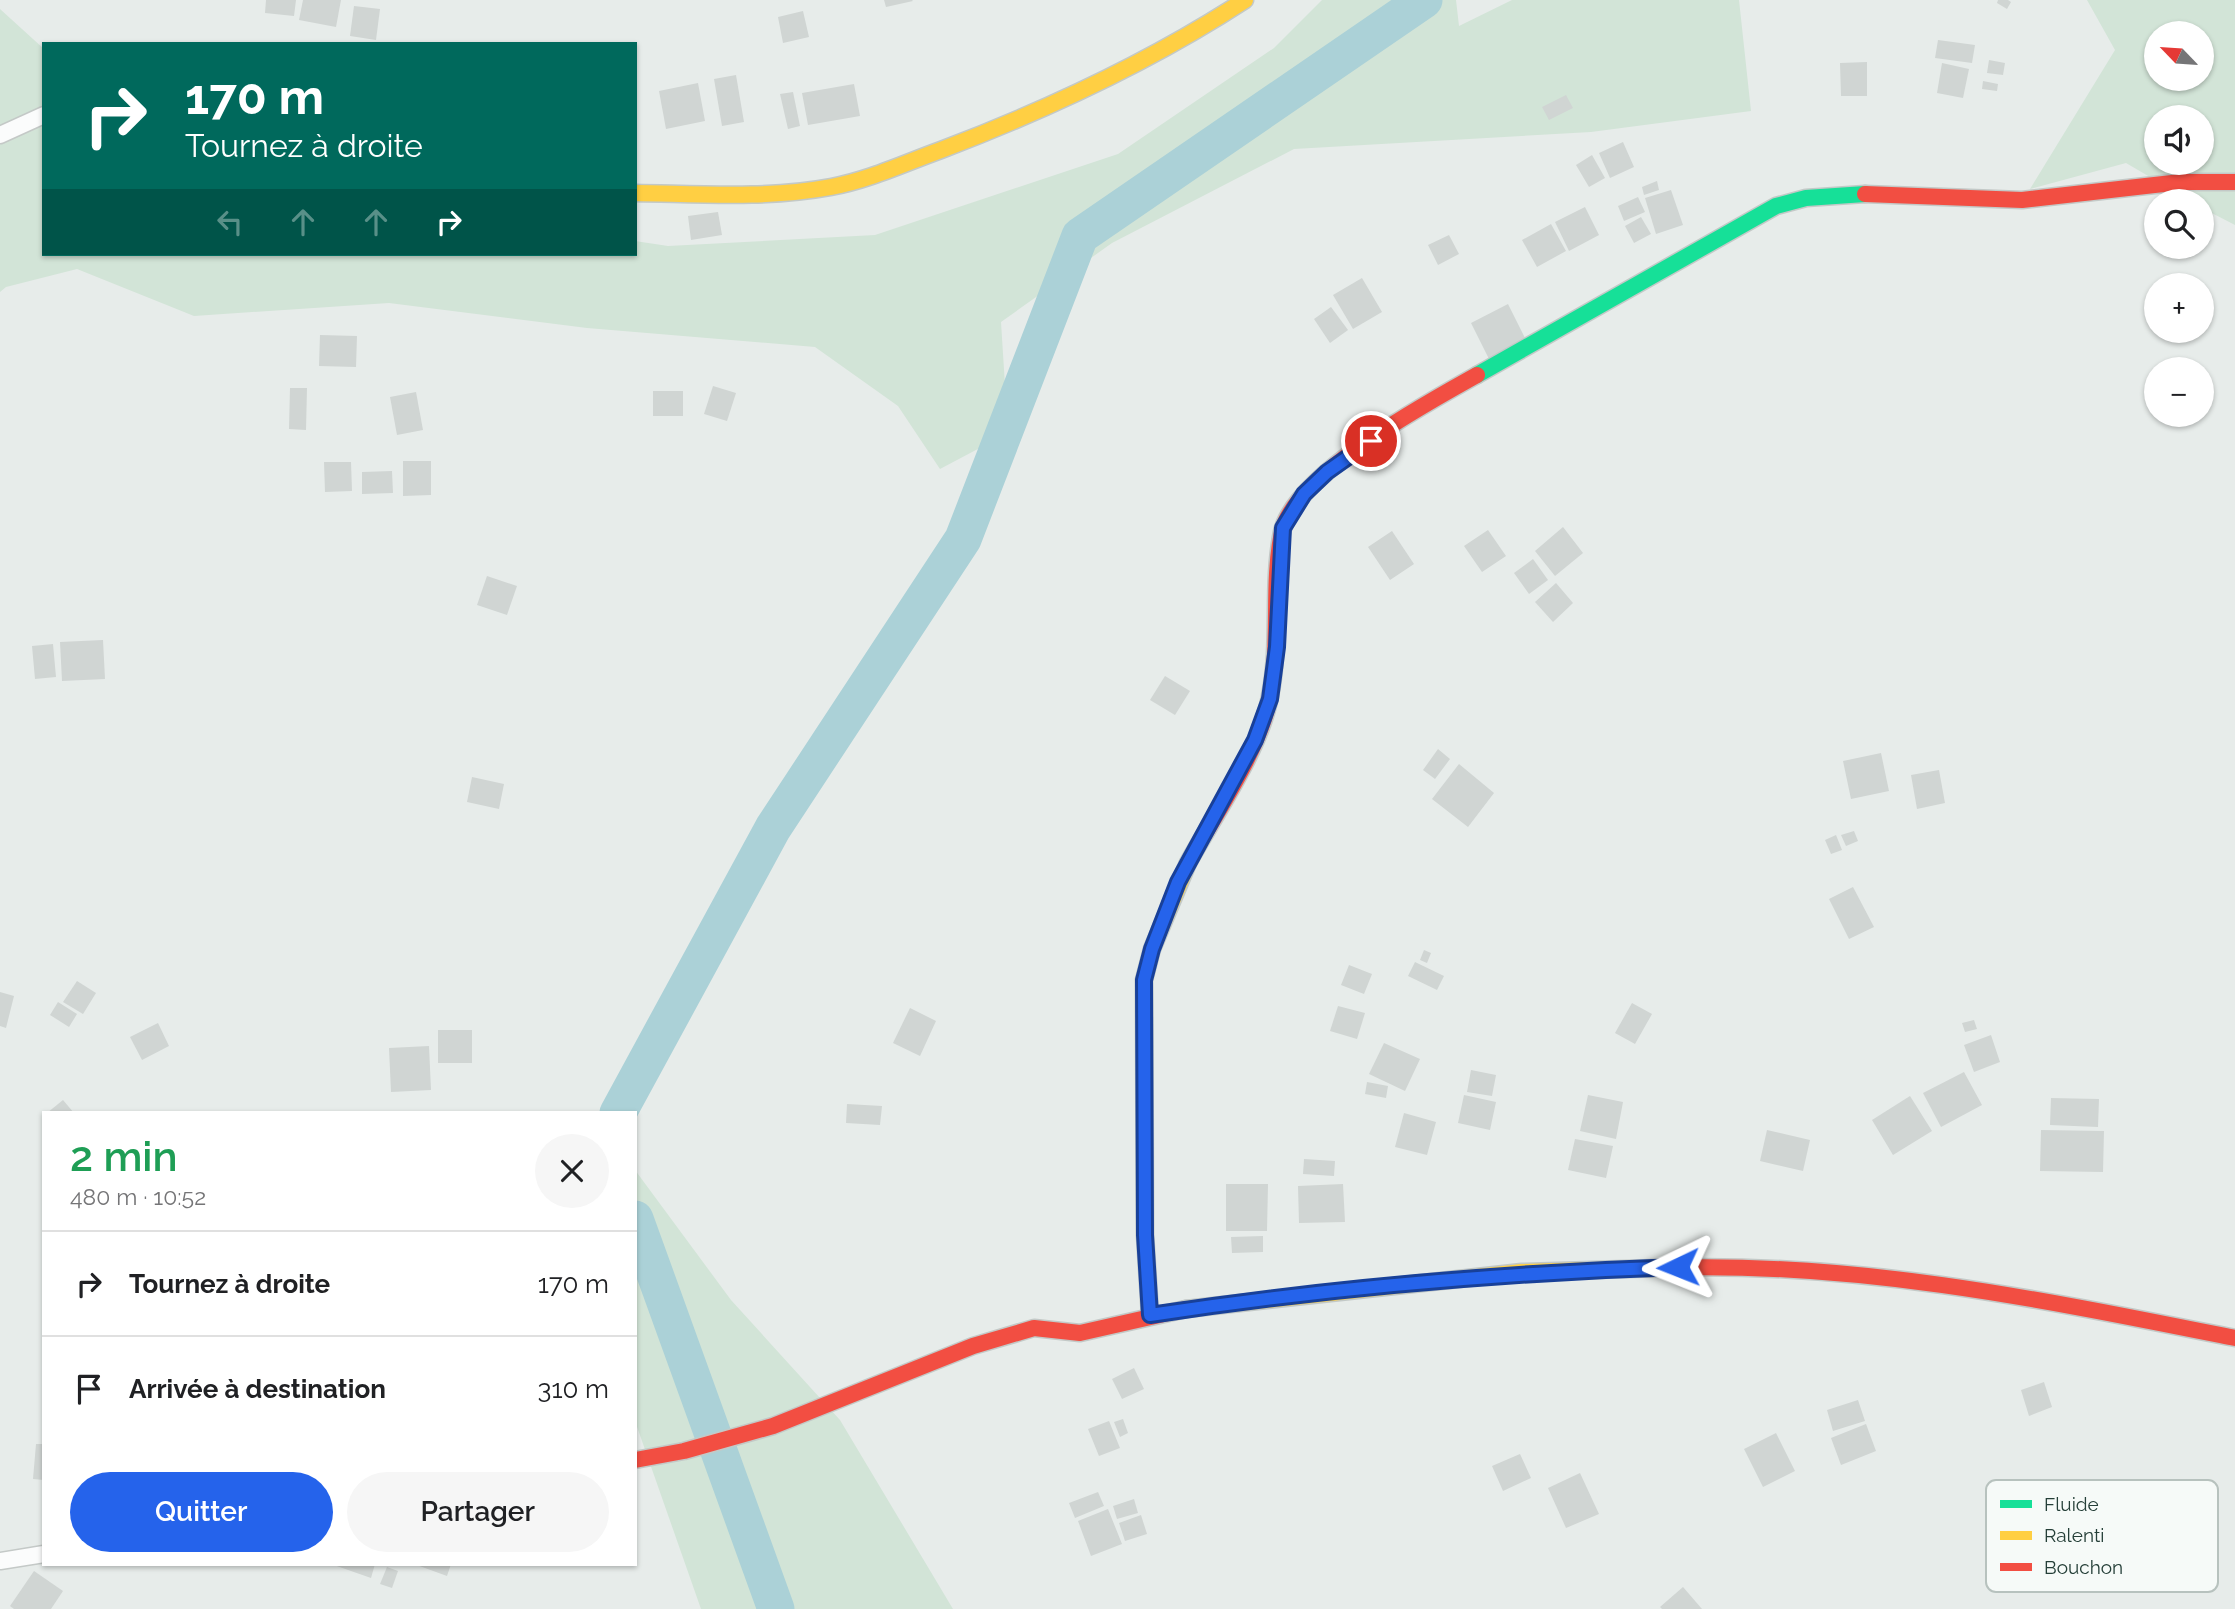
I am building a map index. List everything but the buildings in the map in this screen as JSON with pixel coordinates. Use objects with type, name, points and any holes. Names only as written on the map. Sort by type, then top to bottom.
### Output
[{"type":"street","points":[[637,193],[779,194],[825,190],[861,180],[1012,123],[1069,97],[1202,28],[1245,0]]},
{"type":"street","points":[[0,135],[42,116]]},
{"type":"street","points":[[1150,1315],[1145,1235],[1144,980],[1152,949],[1178,882],[1255,740],[1270,699],[1277,647],[1280,545],[1283,528],[1304,494],[1327,472],[1416,410],[1776,206],[1797,200],[1836,195],[2021,200],[2181,181],[2235,182]]},
{"type":"street","points":[[637,1460],[684,1451],[774,1426],[973,1346],[1034,1328],[1080,1333],[1150,1315],[1232,1302],[1522,1272],[1678,1267],[1880,1275],[2013,1294],[2235,1338]]},
{"type":"street","points":[[0,1561],[42,1554]]},
{"type":"green space","points":[[1322,0],[1456,0],[1459,26],[1512,0],[1739,0],[1751,111],[1591,132],[1294,149],[1112,243],[1001,322],[1008,433],[940,469],[898,406],[815,347],[587,328],[389,303],[194,316],[77,269],[6,287],[0,292],[0,9],[42,47],[42,256],[637,256],[637,241],[668,246],[875,235],[1118,154],[1274,48]]},
{"type":"green space","points":[[2087,0],[2235,0],[2235,225],[2214,214],[2214,189],[2170,189],[2147,175],[2214,175],[2214,105],[2144,105],[2144,174],[2126,163],[2030,189],[2115,50]]},
{"type":"green space","points":[[637,1173],[731,1300],[840,1420],[953,1609],[701,1609],[637,1427]]},
{"type":"waterway","points":[[619,1111],[773,828],[963,539],[1080,236],[1424,0]]},
{"type":"waterway","points":[[637,1225],[776,1609]]},
{"type":"traffic: fast","points":[[1477,375],[1776,206],[1806,198],[1865,194]]},
{"type":"traffic: slow","points":[[637,193],[782,193],[831,187],[859,180],[980,135],[1097,83],[1172,44],[1245,0]]},
{"type":"traffic: slow","points":[[1150,1315],[1145,1235],[1144,980],[1152,949],[1188,863]]},
{"type":"traffic: slow","points":[[1186,1309],[1522,1272],[1660,1268]]},
{"type":"traffic: jam","points":[[1865,194],[2022,200],[2181,182],[2235,182]]},
{"type":"traffic: jam","points":[[1188,863],[1247,759],[1265,716],[1275,655],[1279,552],[1282,532],[1292,510],[1310,487],[1365,443],[1477,375]]},
{"type":"traffic: jam","points":[[1660,1268],[1733,1267],[1878,1277],[2021,1297],[2235,1338]]},
{"type":"traffic: jam","points":[[637,1460],[684,1451],[773,1426],[973,1346],[1034,1328],[1080,1333],[1186,1309]]},
{"type":"route","points":[[1371,441],[1327,472],[1304,494],[1292,509],[1283,528],[1275,674],[1270,699],[1255,740],[1178,882],[1152,949],[1144,980],[1145,1235],[1150,1315],[1232,1302],[1522,1272],[1678,1267]]}]
